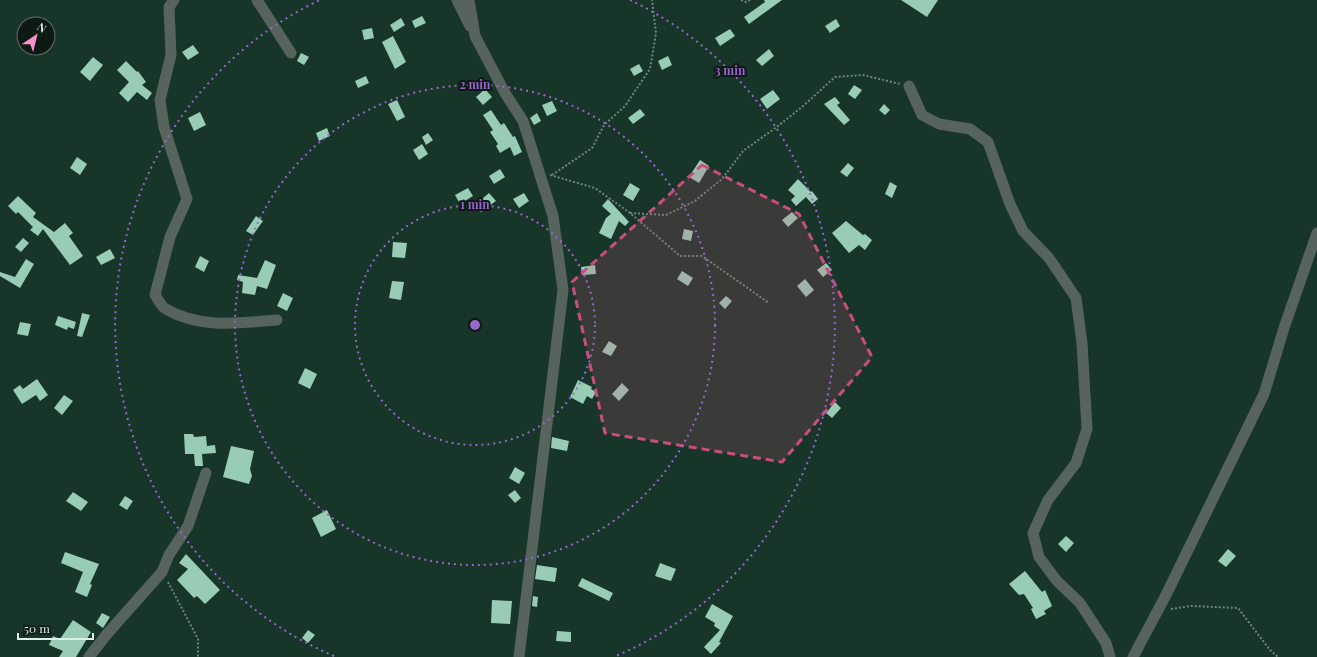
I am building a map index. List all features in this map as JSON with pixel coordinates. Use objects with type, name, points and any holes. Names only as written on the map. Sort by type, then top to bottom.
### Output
[{"type":"street","points":[[174,0],[169,7],[171,55],[160,100],[164,127],[187,199],[170,237],[155,295],[164,309],[195,321],[240,323],[277,320]]},
{"type":"street","points":[[257,0],[291,53]]},
{"type":"street","points":[[457,0],[505,93],[522,121],[553,216],[563,290],[519,657]]},
{"type":"street","points":[[469,0],[475,36]]},
{"type":"street","points":[[909,86],[922,115],[939,124],[970,130],[988,142],[1003,185],[1023,231],[1049,258],[1076,298],[1082,343],[1087,429],[1076,463],[1048,500],[1033,533],[1039,557],[1057,581],[1080,603],[1106,643],[1110,657]]},
{"type":"street","points":[[1133,657],[1158,610],[1264,394],[1284,328],[1317,233]]},
{"type":"street","points":[[89,657],[107,634],[162,572],[169,555],[188,526],[206,473]]},
{"type":"path","points":[[552,175],[592,148],[604,125],[625,106],[650,69],[656,33],[652,0]]},
{"type":"path","points":[[742,0],[746,2],[750,0]]},
{"type":"path","points":[[630,213],[666,215],[695,201],[722,178],[743,150],[774,129],[802,107],[835,76],[863,75],[909,86]]},
{"type":"path","points":[[538,171],[595,188],[630,213],[680,256],[702,256],[769,303]]},
{"type":"path","points":[[162,572],[174,591],[198,639],[198,657]]},
{"type":"path","points":[[1158,610],[1191,606],[1238,608],[1270,650],[1278,657]]},
{"type":"highlighted area","points":[[702,165],[799,214],[872,357],[782,462],[605,433],[572,282]]},
{"type":"building","points":[[764,0],[782,0],[749,24],[744,17],[765,2]]},
{"type":"building","points":[[901,0],[938,0],[927,17]]},
{"type":"building","points":[[422,16],[426,23],[415,28],[412,21]]},
{"type":"building","points":[[401,18],[405,25],[394,32],[390,25]]},
{"type":"building","points":[[836,19],[840,26],[830,33],[825,26]]},
{"type":"building","points":[[372,28],[374,38],[364,40],[362,30]]},
{"type":"building","points":[[730,29],[735,36],[720,46],[715,38]]},
{"type":"building","points":[[393,36],[406,62],[395,69],[382,42]]},
{"type":"building","points":[[193,45],[199,53],[188,60],[182,52]]},
{"type":"building","points":[[769,49],[774,56],[762,66],[756,60]]},
{"type":"building","points":[[301,53],[309,57],[304,65],[297,61]]},
{"type":"building","points":[[668,56],[672,65],[662,70],[658,61]]},
{"type":"building","points":[[93,57],[103,65],[90,81],[80,72]]},
{"type":"building","points":[[126,61],[137,72],[138,71],[146,82],[142,85],[152,93],[147,100],[137,92],[128,102],[119,93],[129,82],[117,70]]},
{"type":"building","points":[[639,64],[643,71],[634,76],[630,69]]},
{"type":"building","points":[[366,76],[369,83],[358,88],[355,81]]},
{"type":"building","points":[[854,85],[862,90],[855,99],[848,94]]},
{"type":"building","points":[[485,89],[492,97],[483,105],[476,97]]},
{"type":"building","points":[[773,90],[780,99],[767,109],[760,99]]},
{"type":"building","points":[[835,97],[840,103],[837,105],[850,120],[844,125],[824,104]]},
{"type":"building","points":[[397,100],[405,117],[397,121],[388,104]]},
{"type":"building","points":[[552,101],[557,111],[547,116],[542,105]]},
{"type":"building","points":[[884,104],[890,110],[885,115],[879,110]]},
{"type":"building","points":[[640,109],[645,115],[633,124],[628,118]]},
{"type":"building","points":[[491,110],[501,125],[504,123],[513,137],[515,136],[522,152],[514,156],[510,147],[500,153],[496,146],[498,144],[490,132],[493,130],[483,115]]},
{"type":"building","points":[[200,112],[206,125],[194,131],[188,118]]},
{"type":"building","points":[[537,113],[541,121],[534,125],[530,118]]},
{"type":"building","points":[[327,128],[330,136],[319,141],[316,133]]},
{"type":"building","points":[[428,133],[433,140],[426,145],[422,137]]},
{"type":"building","points":[[422,144],[428,154],[419,160],[413,150]]},
{"type":"building","points":[[77,157],[87,164],[80,175],[70,168]]},
{"type":"building","points":[[700,160],[709,166],[699,183],[689,177]]},
{"type":"building","points":[[848,163],[854,168],[847,177],[840,172]]},
{"type":"building","points":[[500,169],[505,177],[494,184],[489,176]]},
{"type":"building","points":[[798,179],[811,192],[812,191],[818,199],[812,204],[806,197],[796,206],[791,200],[795,196],[788,190]]},
{"type":"building","points":[[890,182],[897,186],[892,198],[885,194]]},
{"type":"building","points":[[630,183],[640,189],[633,201],[623,195]]},
{"type":"building","points":[[468,188],[473,196],[460,204],[455,195]]},
{"type":"building","points":[[489,193],[496,201],[481,212],[475,205]]},
{"type":"building","points":[[524,193],[529,201],[519,208],[513,199]]},
{"type":"building","points":[[18,196],[36,213],[33,217],[54,232],[65,223],[73,233],[69,236],[83,256],[70,265],[43,229],[38,236],[30,230],[33,227],[18,212],[16,214],[8,206]]},
{"type":"building","points":[[608,199],[629,222],[625,226],[619,221],[611,239],[599,233],[606,218],[611,214],[602,206]]},
{"type":"building","points":[[792,212],[798,218],[788,227],[782,220]]},
{"type":"building","points":[[256,216],[263,221],[253,235],[246,231]]},
{"type":"building","points":[[846,221],[863,235],[865,234],[872,240],[865,250],[859,245],[849,253],[832,233]]},
{"type":"building","points":[[684,229],[693,231],[691,241],[682,239]]},
{"type":"building","points":[[23,238],[29,243],[21,252],[15,247]]},
{"type":"building","points":[[393,242],[407,243],[405,258],[392,257]]},
{"type":"building","points":[[110,249],[115,258],[101,265],[96,257]]},
{"type":"building","points":[[200,256],[209,261],[204,272],[195,267]]},
{"type":"building","points":[[26,259],[34,264],[20,288],[0,276],[0,272],[15,277]]},
{"type":"building","points":[[265,260],[276,265],[267,289],[257,286],[255,295],[242,293],[243,282],[237,280],[238,275],[257,278]]},
{"type":"building","points":[[826,263],[832,270],[823,277],[817,270]]},
{"type":"building","points":[[595,265],[596,274],[582,275],[581,267]]},
{"type":"building","points":[[682,271],[693,278],[688,286],[677,279]]},
{"type":"building","points":[[805,279],[814,290],[806,297],[797,286]]},
{"type":"building","points":[[392,281],[404,282],[401,300],[389,298]]},
{"type":"building","points":[[283,293],[293,298],[287,311],[277,306]]},
{"type":"building","points":[[726,296],[732,301],[725,309],[719,303]]},
{"type":"building","points":[[82,313],[90,315],[82,337],[77,336]]},
{"type":"building","points":[[58,316],[76,322],[74,329],[68,327],[67,330],[55,325]]},
{"type":"building","points":[[20,322],[31,324],[28,336],[17,334]]},
{"type":"building","points":[[609,341],[617,346],[611,356],[602,352]]},
{"type":"building","points":[[305,368],[317,374],[310,389],[298,383]]},
{"type":"building","points":[[37,379],[48,395],[40,401],[36,395],[22,404],[13,390],[20,385],[23,389]]},
{"type":"building","points":[[578,380],[592,387],[591,389],[596,392],[592,399],[587,396],[583,404],[570,397]]},
{"type":"building","points":[[622,383],[629,390],[619,401],[612,394]]},
{"type":"building","points":[[64,395],[73,401],[62,415],[54,408]]},
{"type":"building","points":[[835,402],[841,408],[832,418],[826,413]]},
{"type":"building","points":[[184,434],[193,434],[194,437],[206,436],[207,446],[215,445],[216,453],[202,454],[203,466],[195,466],[194,454],[185,454]]},
{"type":"building","points":[[552,437],[569,441],[567,451],[551,448]]},
{"type":"building","points":[[231,446],[254,451],[250,469],[252,476],[249,484],[223,477]]},
{"type":"building","points":[[515,467],[525,473],[519,484],[509,478]]},
{"type":"building","points":[[515,490],[521,498],[515,503],[508,495]]},
{"type":"building","points":[[73,492],[88,502],[81,511],[66,501]]},
{"type":"building","points":[[125,496],[133,501],[127,510],[119,505]]},
{"type":"building","points":[[327,510],[336,529],[321,537],[312,518]]},
{"type":"building","points":[[1066,536],[1074,543],[1066,552],[1058,544]]},
{"type":"building","points":[[1228,549],[1236,556],[1226,567],[1218,561]]},
{"type":"building","points":[[65,552],[99,564],[90,584],[92,585],[87,597],[75,592],[83,572],[61,563]]},
{"type":"building","points":[[186,554],[220,590],[205,604],[197,596],[194,598],[177,580],[188,569],[179,563]]},
{"type":"building","points":[[660,563],[676,569],[671,581],[655,576]]},
{"type":"building","points":[[537,565],[557,568],[555,582],[535,579]]},
{"type":"building","points":[[1025,571],[1042,592],[1045,590],[1052,606],[1044,611],[1046,614],[1036,619],[1031,609],[1033,608],[1024,594],[1019,595],[1009,584]]},
{"type":"building","points":[[582,578],[613,593],[609,601],[578,586]]},
{"type":"building","points":[[533,596],[538,597],[537,607],[532,606]]},
{"type":"building","points":[[492,600],[512,601],[510,624],[491,623]]},
{"type":"building","points":[[712,604],[733,616],[719,642],[721,643],[711,654],[704,647],[720,630],[714,626],[715,623],[705,617]]},
{"type":"building","points":[[102,613],[110,617],[103,628],[96,623]]},
{"type":"building","points":[[73,620],[91,632],[76,657],[59,657],[63,651],[49,645],[53,636],[60,639]]},
{"type":"building","points":[[308,630],[315,635],[308,643],[302,638]]},
{"type":"building","points":[[557,631],[571,632],[571,642],[556,641]]}]
